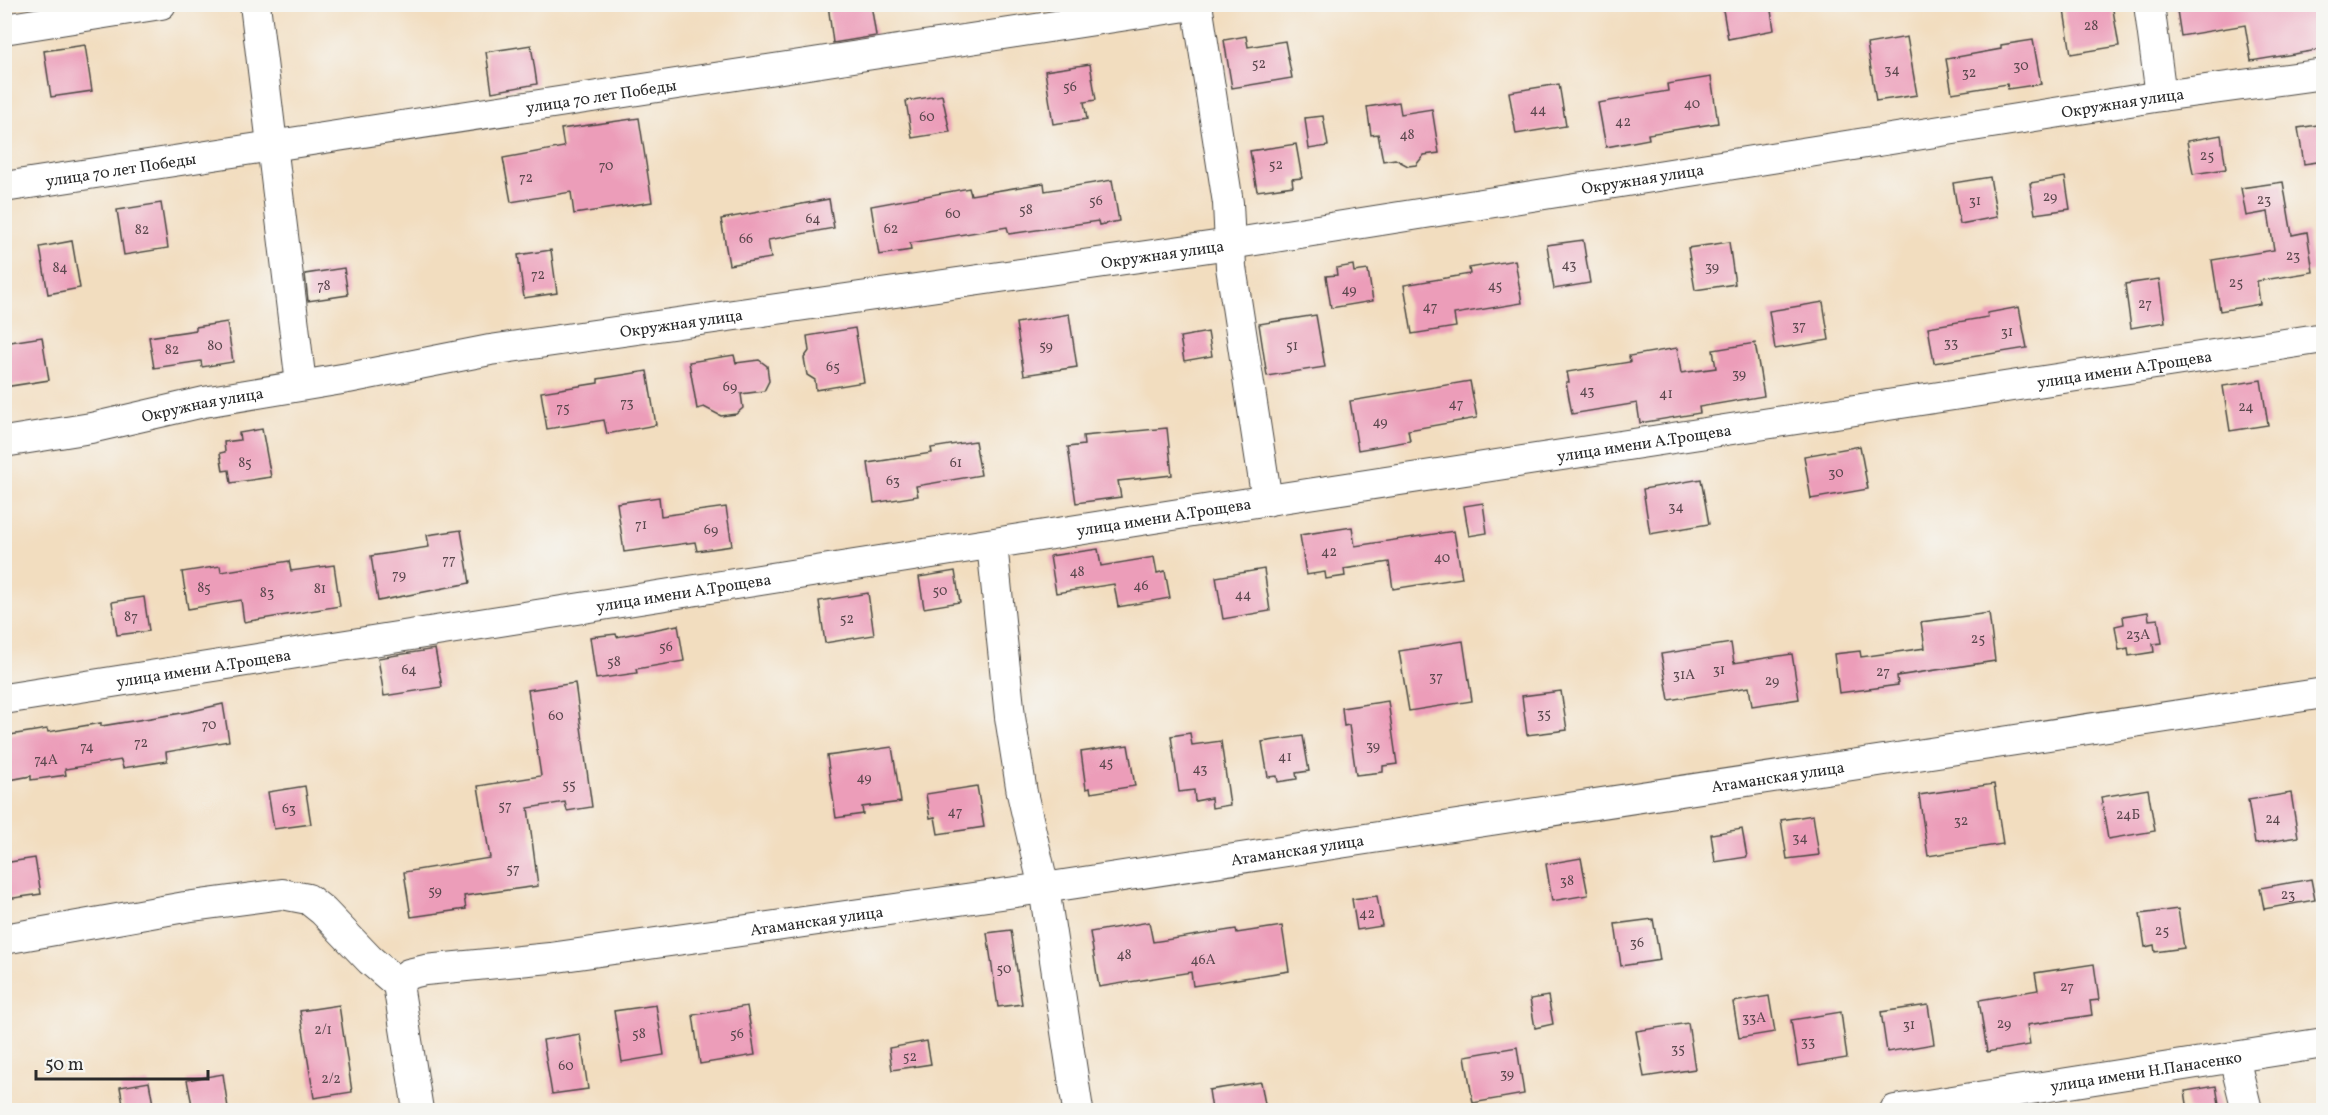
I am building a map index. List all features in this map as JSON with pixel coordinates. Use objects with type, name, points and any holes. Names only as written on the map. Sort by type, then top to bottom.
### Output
[{"type":"street","points":[[4,29],[161,4]]},
{"type":"street","points":[[255,4],[301,384]]},
{"type":"street","points":[[2149,4],[2161,96]]},
{"type":"street","points":[[1198,5],[1228,203],[1231,267],[1267,501]]},
{"type":"street","name":"улица 70 лет Победы","points":[[4,187],[1198,5]]},
{"type":"street","name":"Окружная улица","points":[[4,442],[92,428],[204,402],[301,384],[348,378],[490,350],[1230,244],[2161,96],[2324,74]]},
{"type":"street","name":"улица имени А.Трощева","points":[[4,699],[2324,338]]},
{"type":"street","points":[[992,544],[1010,717],[1022,794],[1044,888],[1078,1110]]},
{"type":"street","name":"Атаманская улица","points":[[398,984],[408,974],[425,970],[550,958],[1044,888],[2324,693]]},
{"type":"street","points":[[4,939],[185,907],[282,894],[308,899],[398,984],[400,1009],[418,1110]]},
{"type":"street","name":"улица имени Н.Панасенко","points":[[1895,1110],[2324,1043]]},
{"type":"street","points":[[2234,1058],[2247,1110]]},
{"type":"building","points":[[828,4],[871,4],[876,36],[833,43]]},
{"type":"building","points":[[1722,4],[1770,4],[1774,30],[1728,39]]},
{"type":"building","points":[[2063,4],[2112,4],[2119,46],[2071,54]]},
{"type":"building","points":[[2176,4],[2317,4],[2324,49],[2251,61],[2245,25],[2181,36]]},
{"type":"building","points":[[1246,36],[1248,47],[1285,41],[1292,78],[1232,88],[1224,40]]},
{"type":"building","points":[[1907,37],[1917,95],[1876,101],[1867,44]]},
{"type":"building","points":[[2033,40],[2041,84],[2008,89],[2007,84],[1952,93],[1946,59],[2001,49],[2001,45]]},
{"type":"building","points":[[85,45],[92,91],[51,97],[44,51]]},
{"type":"building","points":[[531,45],[537,84],[492,92],[486,52]]},
{"type":"building","points":[[1090,64],[1096,100],[1084,102],[1087,119],[1053,124],[1045,71]]},
{"type":"building","points":[[1711,77],[1718,123],[1648,134],[1649,139],[1606,147],[1598,103],[1668,91],[1667,84]]},
{"type":"building","points":[[1559,84],[1566,126],[1516,134],[1509,92]]},
{"type":"building","points":[[942,95],[950,132],[912,138],[906,101]]},
{"type":"building","points":[[1399,102],[1401,114],[1432,109],[1439,153],[1424,155],[1416,165],[1408,166],[1395,159],[1383,161],[1378,134],[1371,135],[1367,107]]},
{"type":"building","points":[[1323,116],[1328,146],[1309,149],[1305,118]]},
{"type":"building","points":[[639,118],[652,202],[574,214],[571,192],[511,202],[503,158],[564,147],[561,129]]},
{"type":"building","points":[[2324,124],[2324,161],[2304,164],[2298,128]]},
{"type":"building","points":[[2221,135],[2226,169],[2193,174],[2187,141]]},
{"type":"building","points":[[1296,144],[1302,178],[1292,179],[1293,186],[1257,191],[1250,151]]},
{"type":"building","points":[[1990,177],[1997,217],[1960,224],[1953,183]]},
{"type":"building","points":[[2065,177],[2070,209],[2035,214],[2030,183]]},
{"type":"building","points":[[1112,180],[1119,221],[1099,225],[1098,221],[1009,234],[1007,227],[910,243],[911,250],[879,255],[871,206],[969,188],[971,195],[1044,183],[1045,191]]},
{"type":"building","points":[[2283,182],[2292,235],[2307,232],[2313,272],[2257,281],[2260,304],[2220,311],[2212,260],[2274,250],[2268,212],[2246,216],[2241,188]]},
{"type":"building","points":[[829,199],[834,228],[768,240],[771,258],[729,265],[721,219]]},
{"type":"building","points":[[161,203],[168,248],[124,255],[117,210]]},
{"type":"building","points":[[1583,240],[1590,283],[1554,289],[1547,245]]},
{"type":"building","points":[[72,241],[80,288],[48,294],[40,247]]},
{"type":"building","points":[[1729,242],[1735,284],[1695,290],[1688,248]]},
{"type":"building","points":[[551,250],[557,293],[524,298],[518,255]]},
{"type":"building","points":[[1515,260],[1522,303],[1454,314],[1456,327],[1412,334],[1404,285],[1470,274],[1469,268]]},
{"type":"building","points":[[1353,265],[1354,272],[1368,270],[1373,301],[1331,308],[1326,276],[1337,275],[1336,268]]},
{"type":"building","points":[[344,268],[348,295],[308,301],[305,274]]},
{"type":"building","points":[[2159,279],[2165,322],[2131,328],[2125,284]]},
{"type":"building","points":[[1823,302],[1829,340],[1775,349],[1769,311]]},
{"type":"building","points":[[2019,307],[2027,348],[1934,363],[1928,327],[1988,317],[1987,313]]},
{"type":"building","points":[[1069,314],[1077,367],[1024,375],[1016,323]]},
{"type":"building","points":[[1316,315],[1325,367],[1267,376],[1259,324]]},
{"type":"building","points":[[227,322],[233,362],[202,367],[201,361],[154,368],[149,337],[196,330],[196,327]]},
{"type":"building","points":[[855,328],[864,382],[816,390],[815,380],[807,375],[804,358],[809,351],[807,336]]},
{"type":"building","points":[[1208,332],[1212,356],[1184,361],[1180,337]]},
{"type":"building","points":[[42,337],[49,380],[4,387],[4,343]]},
{"type":"building","points":[[1755,343],[1764,396],[1699,407],[1700,413],[1640,423],[1637,403],[1572,414],[1566,382],[1569,382],[1567,372],[1630,362],[1629,356],[1677,348],[1681,373],[1716,368],[1713,350]]},
{"type":"building","points":[[734,355],[736,363],[759,360],[767,366],[769,381],[764,391],[741,394],[743,408],[736,414],[721,416],[704,407],[697,409],[689,362]]},
{"type":"building","points":[[647,371],[656,425],[607,434],[604,420],[547,429],[541,392],[598,383],[598,379]]},
{"type":"building","points":[[2261,380],[2268,425],[2230,431],[2223,386]]},
{"type":"building","points":[[1470,381],[1477,418],[1408,430],[1410,441],[1358,450],[1350,401]]},
{"type":"building","points":[[1167,428],[1172,475],[1118,481],[1121,497],[1076,503],[1068,447],[1084,445],[1083,436]]},
{"type":"building","points":[[262,429],[271,477],[231,483],[229,470],[223,471],[220,453],[225,452],[224,442],[240,440],[239,433]]},
{"type":"building","points":[[975,441],[981,475],[916,486],[918,496],[874,503],[868,463],[932,453],[931,448]]},
{"type":"building","points":[[1860,446],[1868,489],[1811,499],[1804,456]]},
{"type":"building","points":[[1701,479],[1709,524],[1650,534],[1643,489]]},
{"type":"building","points":[[659,497],[661,516],[726,507],[732,546],[697,551],[695,542],[624,552],[617,503]]},
{"type":"building","points":[[1483,503],[1487,533],[1469,536],[1464,506]]},
{"type":"building","points":[[1352,527],[1355,546],[1454,531],[1462,578],[1393,589],[1389,562],[1344,569],[1345,576],[1326,579],[1325,572],[1306,575],[1300,535]]},
{"type":"building","points":[[461,530],[470,583],[378,601],[371,556],[429,547],[427,535]]},
{"type":"building","points":[[1098,549],[1101,566],[1154,557],[1157,573],[1165,571],[1170,598],[1118,607],[1114,584],[1056,593],[1050,556]]},
{"type":"building","points":[[289,561],[291,571],[334,565],[340,606],[244,622],[241,600],[188,609],[182,572],[220,566],[221,572]]},
{"type":"building","points":[[1264,569],[1270,611],[1223,619],[1216,577]]},
{"type":"building","points":[[955,571],[960,602],[924,608],[919,577]]},
{"type":"building","points":[[868,593],[874,635],[825,643],[819,601]]},
{"type":"building","points":[[144,597],[149,631],[117,635],[112,602]]},
{"type":"building","points":[[2148,612],[2149,620],[2158,619],[2162,643],[2153,644],[2154,652],[2129,656],[2128,648],[2119,650],[2115,626],[2124,624],[2123,616]]},
{"type":"building","points":[[1989,613],[1995,661],[1897,676],[1898,685],[1839,693],[1834,654],[1860,651],[1861,657],[1925,648],[1921,622]]},
{"type":"building","points":[[678,625],[684,661],[636,669],[637,673],[596,679],[590,637],[616,634],[617,637]]},
{"type":"building","points":[[1463,641],[1472,701],[1409,711],[1399,651]]},
{"type":"building","points":[[1731,643],[1734,663],[1792,654],[1799,699],[1752,706],[1749,687],[1669,700],[1661,654]]},
{"type":"building","points":[[435,649],[442,687],[384,696],[378,658]]},
{"type":"building","points":[[575,683],[592,807],[567,811],[565,802],[528,808],[538,886],[464,896],[466,909],[411,917],[404,872],[490,858],[478,786],[541,776],[528,690]]},
{"type":"building","points":[[1561,691],[1567,730],[1527,735],[1522,696]]},
{"type":"building","points":[[1388,701],[1397,764],[1383,766],[1383,772],[1356,775],[1349,725],[1344,726],[1342,708]]},
{"type":"building","points":[[223,704],[229,741],[166,752],[167,761],[123,768],[121,760],[65,769],[66,775],[31,780],[31,776],[4,781],[4,736],[47,729],[48,732],[101,723],[101,726]]},
{"type":"building","points":[[1190,733],[1192,745],[1221,741],[1230,805],[1212,808],[1211,798],[1195,801],[1194,790],[1179,792],[1171,736]]},
{"type":"building","points":[[1303,736],[1309,771],[1296,773],[1297,779],[1278,782],[1277,776],[1268,777],[1262,742]]},
{"type":"building","points":[[1128,745],[1135,786],[1091,793],[1090,788],[1086,789],[1081,752]]},
{"type":"building","points":[[892,747],[901,802],[862,807],[863,814],[836,818],[827,756]]},
{"type":"building","points":[[1994,784],[2003,844],[1928,856],[1919,795]]},
{"type":"building","points":[[305,786],[311,824],[274,829],[268,792]]},
{"type":"building","points":[[977,786],[984,827],[938,834],[935,817],[930,818],[926,794]]},
{"type":"building","points":[[2148,789],[2155,831],[2108,839],[2101,797]]},
{"type":"building","points":[[2291,793],[2298,837],[2255,844],[2248,800]]},
{"type":"building","points":[[1813,815],[1819,855],[1787,859],[1781,820]]},
{"type":"building","points":[[1742,829],[1747,857],[1715,862],[1711,834]]},
{"type":"building","points":[[35,858],[41,894],[7,899],[4,863]]},
{"type":"building","points":[[1581,858],[1588,895],[1552,901],[1546,864]]},
{"type":"building","points":[[2311,879],[2315,900],[2264,909],[2260,888]]},
{"type":"building","points":[[1377,896],[1382,926],[1357,930],[1352,899]]},
{"type":"building","points":[[2178,909],[2184,948],[2155,952],[2154,945],[2145,947],[2140,914]]},
{"type":"building","points":[[1653,919],[1660,960],[1621,966],[1615,924]]},
{"type":"building","points":[[1149,922],[1153,942],[1236,929],[1237,933],[1282,926],[1289,971],[1193,986],[1191,972],[1099,987],[1090,932]]},
{"type":"building","points":[[1011,930],[1022,1004],[998,1007],[987,933]]},
{"type":"building","points":[[2094,964],[2099,1000],[2090,1001],[2092,1015],[2027,1025],[2030,1045],[1987,1052],[1979,1000],[2038,990],[2035,973]]},
{"type":"building","points":[[1548,996],[1553,1024],[1535,1028],[1530,999]]},
{"type":"building","points":[[1769,996],[1775,1032],[1739,1038],[1733,1002]]},
{"type":"building","points":[[339,1005],[352,1092],[314,1098],[300,1011]]},
{"type":"building","points":[[656,1005],[664,1055],[622,1062],[614,1011]]},
{"type":"building","points":[[1928,1005],[1934,1044],[1887,1052],[1881,1012]]},
{"type":"building","points":[[747,1006],[755,1055],[700,1064],[693,1015]]},
{"type":"building","points":[[1841,1012],[1847,1058],[1798,1066],[1791,1020]]},
{"type":"building","points":[[1688,1023],[1695,1069],[1644,1077],[1636,1031]]},
{"type":"building","points":[[580,1034],[588,1089],[552,1094],[543,1040]]},
{"type":"building","points":[[927,1041],[931,1064],[892,1070],[889,1048]]},
{"type":"building","points":[[1517,1047],[1524,1094],[1473,1103],[1465,1056]]},
{"type":"building","points":[[223,1074],[228,1108],[193,1110],[187,1080]]},
{"type":"building","points":[[149,1082],[154,1110],[124,1110],[120,1087]]},
{"type":"building","points":[[1261,1082],[1266,1110],[1212,1110],[1209,1090]]},
{"type":"building","points":[[2216,1086],[2220,1110],[2188,1110],[2185,1091]]}]
